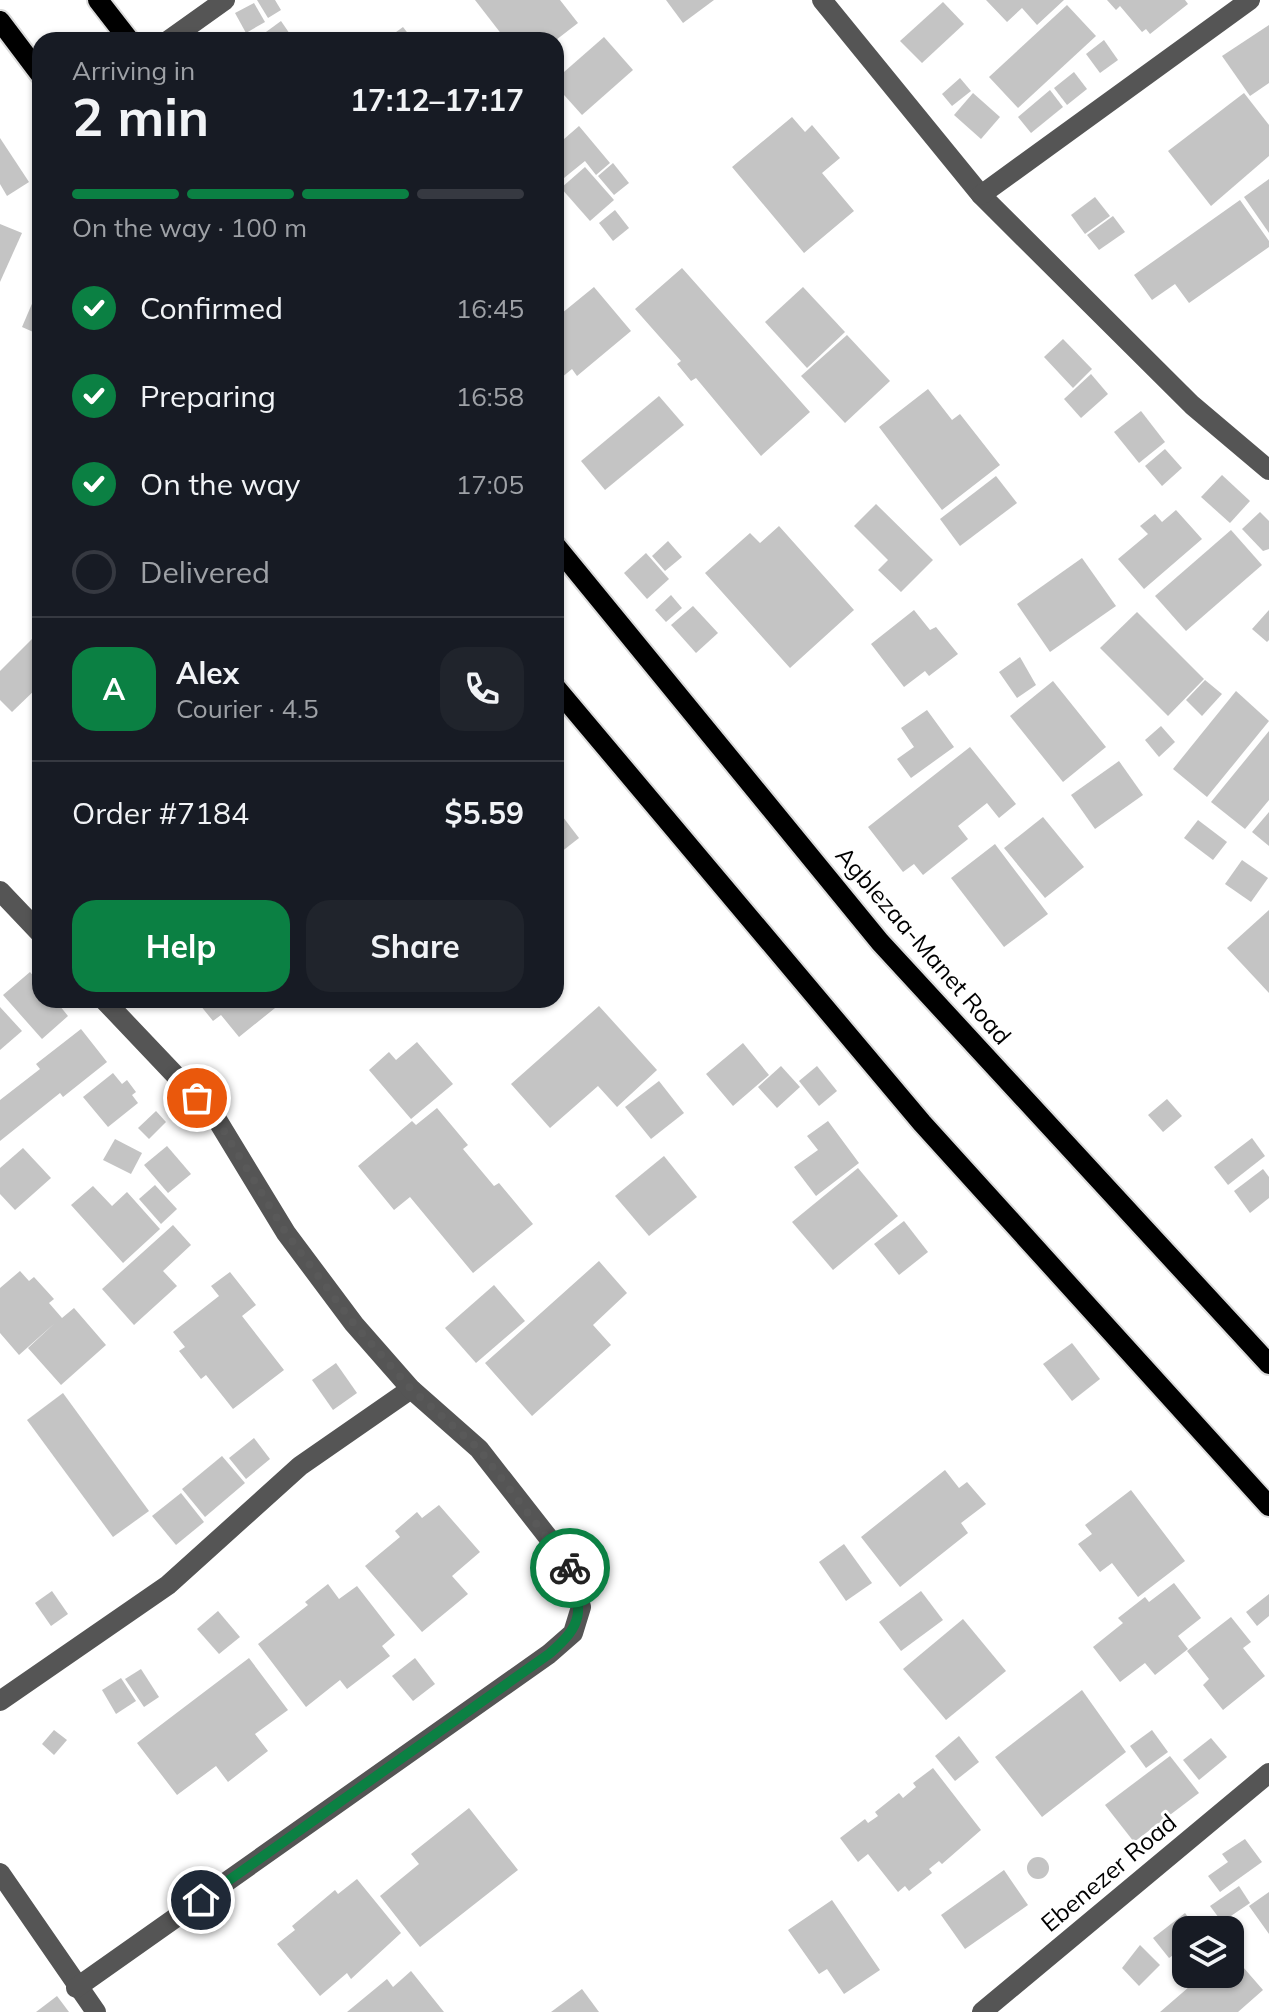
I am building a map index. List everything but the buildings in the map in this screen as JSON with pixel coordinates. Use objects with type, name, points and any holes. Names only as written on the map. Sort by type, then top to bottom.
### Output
[{"type":"main road","points":[[98,0],[123,32]]},
{"type":"main road","points":[[0,21],[32,63]]},
{"type":"main road","name":"Agblezaa-Manet Road","points":[[564,556],[880,942],[1269,1364]]},
{"type":"main road","points":[[564,698],[922,1123],[1269,1506]]},
{"type":"street","points":[[180,32],[225,0]]},
{"type":"street","points":[[822,0],[981,195],[1192,405],[1269,470]]},
{"type":"street","points":[[981,195],[1250,0]]},
{"type":"street","points":[[0,891],[32,925]]},
{"type":"street","points":[[76,1988],[549,1654],[573,1633],[581,1607],[569,1564],[479,1449],[411,1389],[354,1324],[286,1233],[216,1118],[112,1008]]},
{"type":"street","points":[[0,1701],[168,1585],[300,1466],[411,1389]]},
{"type":"street","name":"Ebenezer Road","points":[[982,2012],[1269,1773]]},
{"type":"street","points":[[0,1873],[76,1988],[96,2012]]},
{"type":"way so far","points":[[197,1098],[216,1118],[286,1233],[354,1324],[411,1389],[479,1449],[570,1568]]},
{"type":"route","points":[[201,1900],[549,1654],[573,1633],[581,1607],[570,1568]]}]
